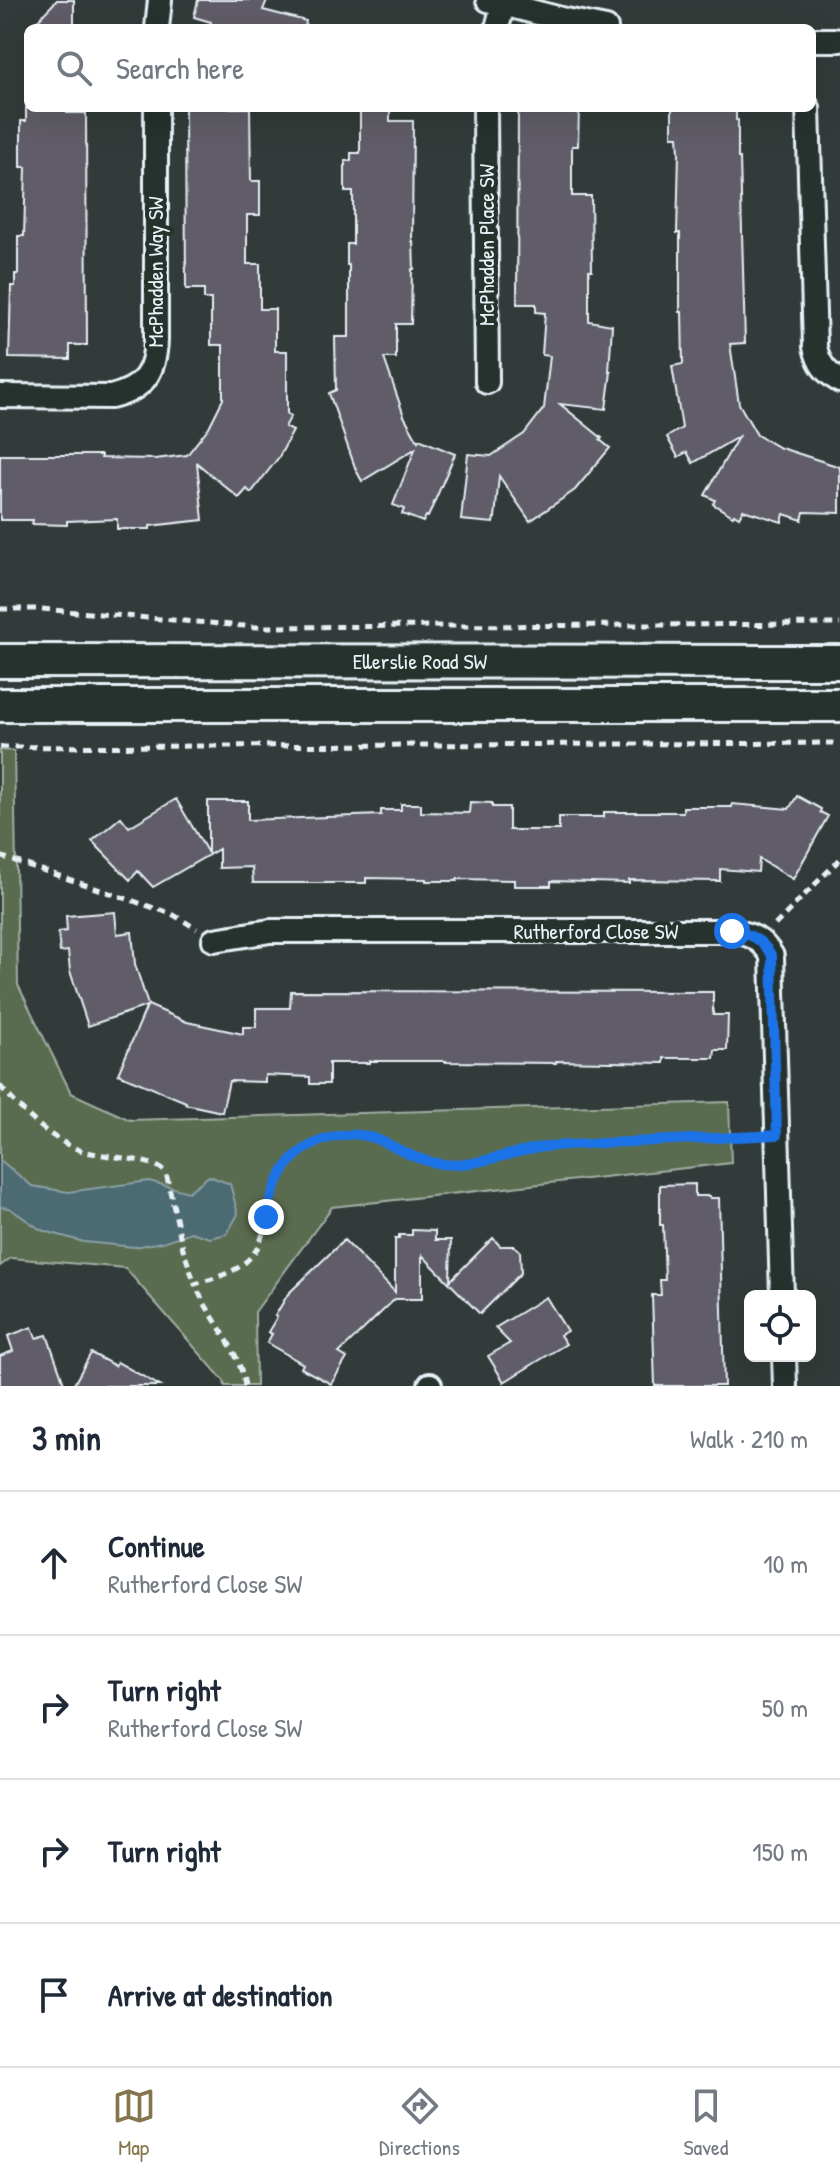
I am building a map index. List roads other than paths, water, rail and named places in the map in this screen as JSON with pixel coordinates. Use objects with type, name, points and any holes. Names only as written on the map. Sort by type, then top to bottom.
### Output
[{"type":"main road","name":"Ellerslie Road SW","points":[[0,661],[840,662]]},
{"type":"main road","name":"Ellerslie Road SW","points":[[0,705],[840,705]]},
{"type":"street","points":[[157,24],[160,0]]},
{"type":"street","points":[[497,24],[495,2],[589,24]]},
{"type":"street","points":[[816,40],[840,40]]},
{"type":"street","name":"McPhadden Way SW","points":[[0,396],[111,397],[138,387],[152,366],[156,339],[156,112]]},
{"type":"street","name":"McPhadden Place SW","points":[[485,112],[487,382]]},
{"type":"street","points":[[808,112],[815,347],[823,368],[840,381]]},
{"type":"street","name":"Rutherford Close SW","points":[[214,940],[270,931],[732,931],[760,940],[772,956],[782,1290]]},
{"type":"street","points":[[784,1362],[785,1386]]},
{"type":"water","points":[[0,1160],[32,1186],[68,1192],[149,1181],[188,1192],[209,1176],[230,1184],[238,1214],[227,1234],[210,1238],[191,1232],[163,1242],[134,1247],[84,1242],[41,1230],[9,1208],[0,1207]]}]
